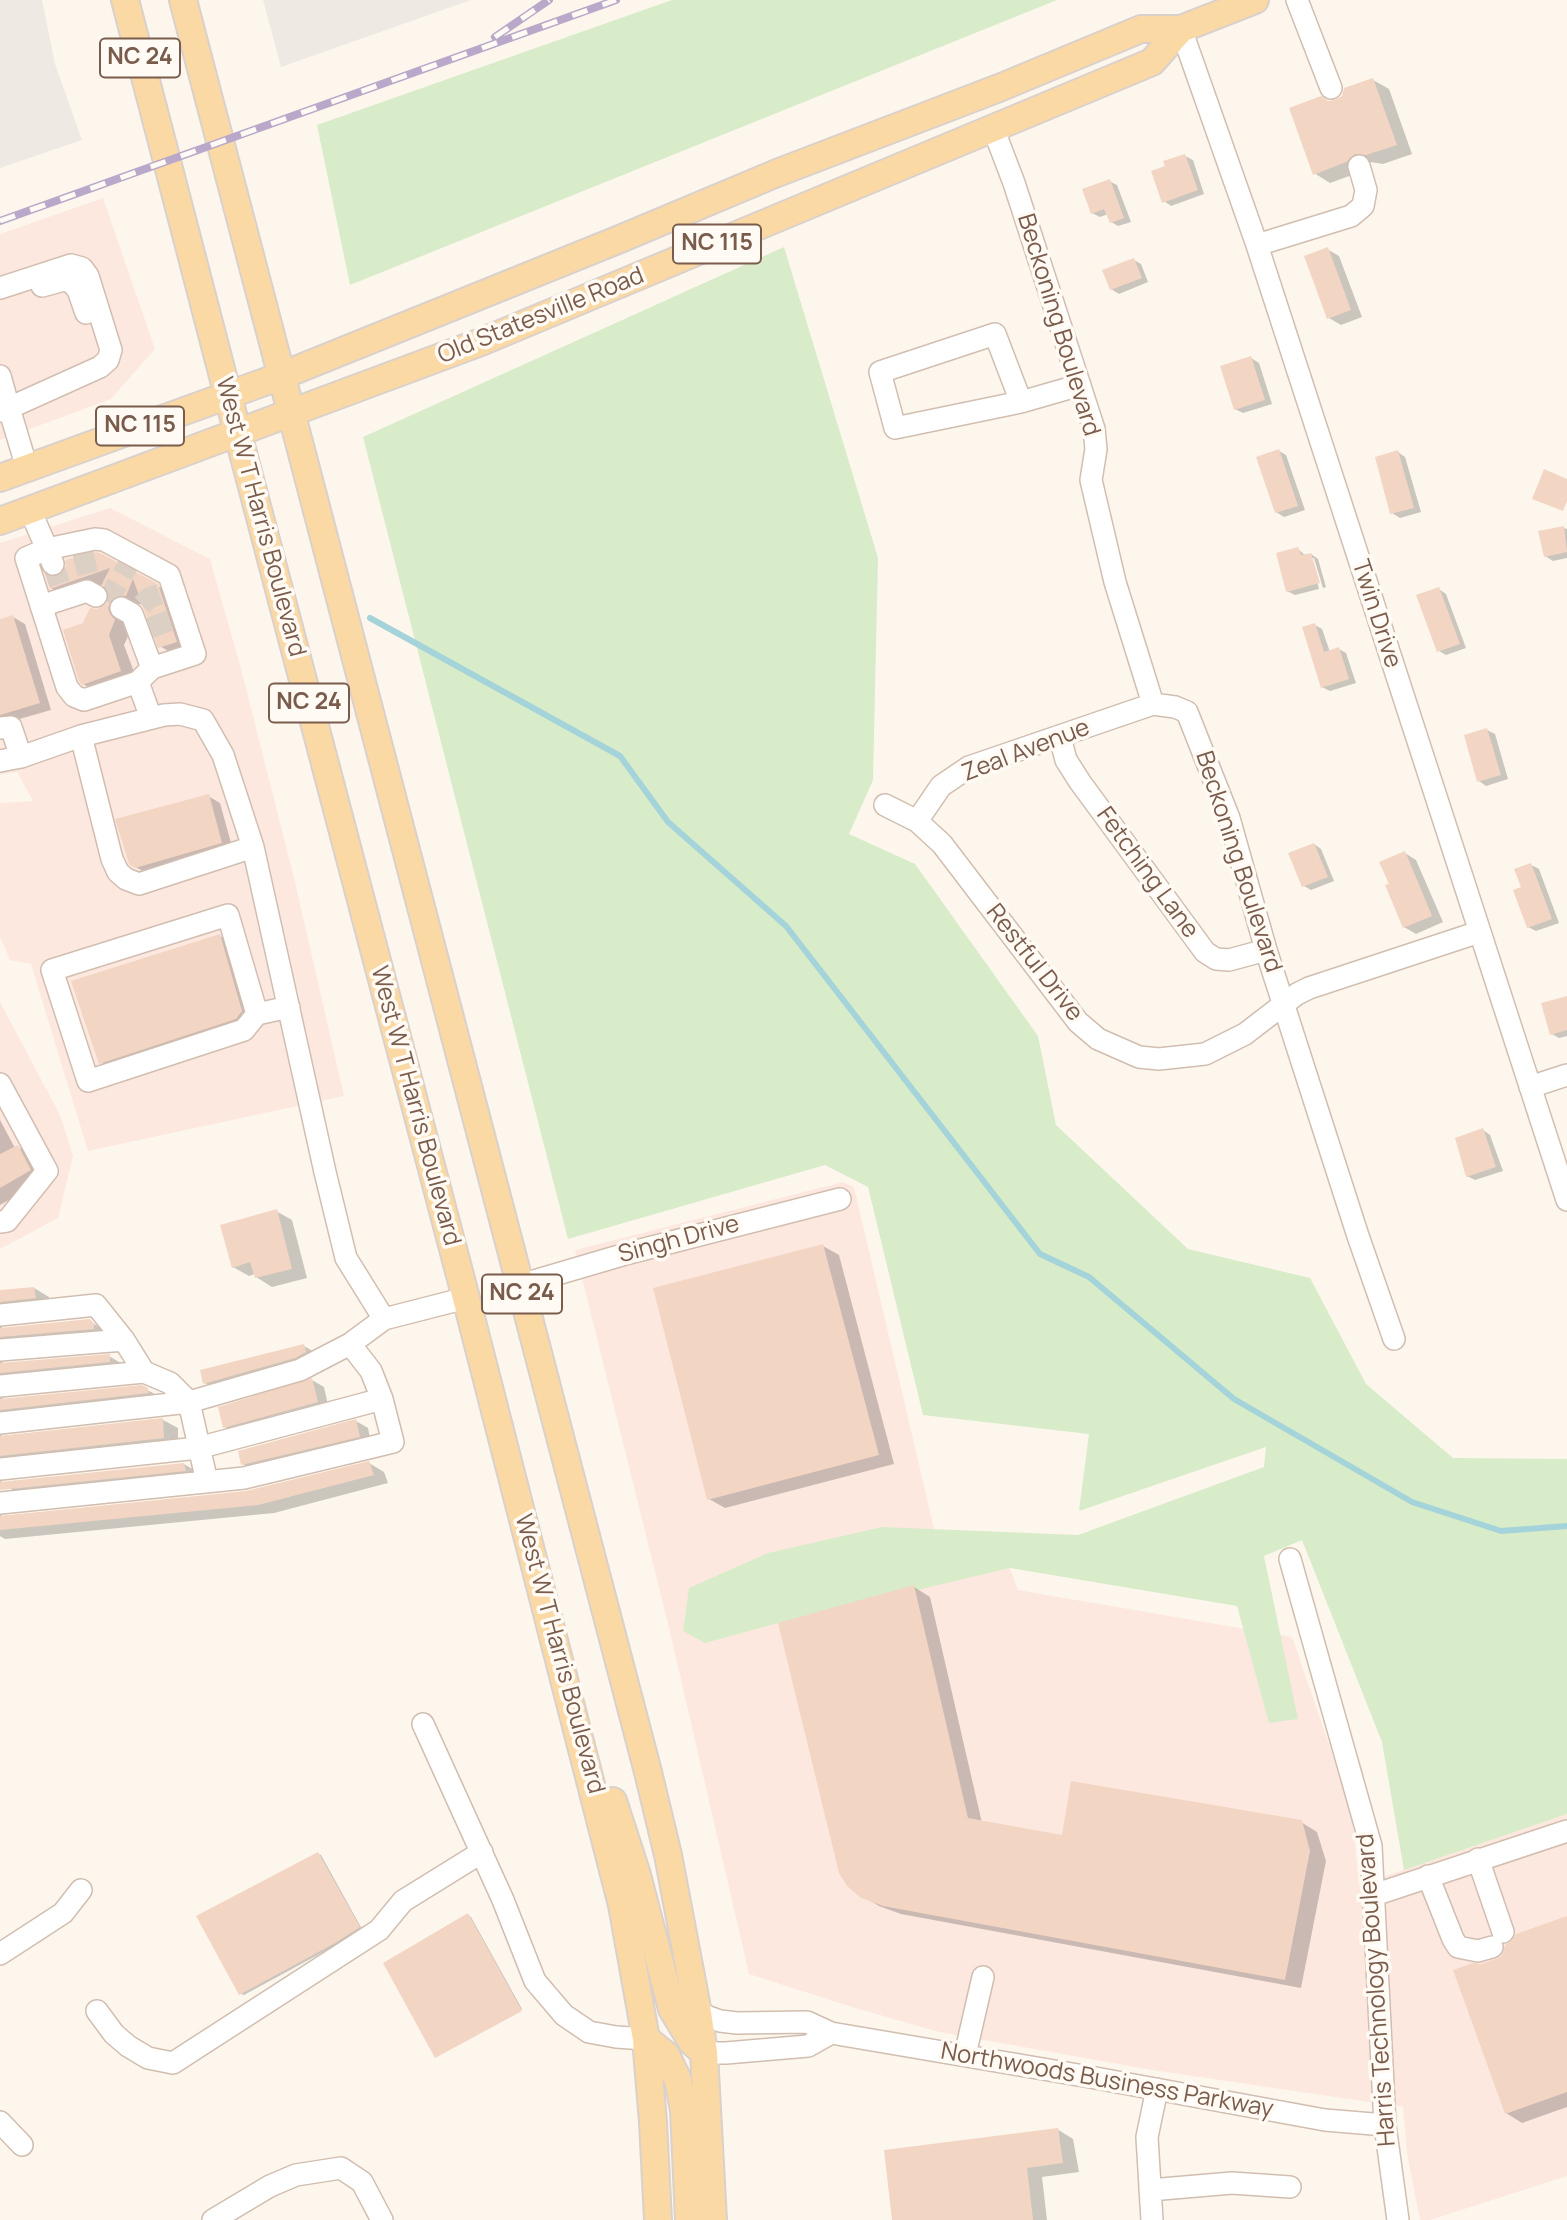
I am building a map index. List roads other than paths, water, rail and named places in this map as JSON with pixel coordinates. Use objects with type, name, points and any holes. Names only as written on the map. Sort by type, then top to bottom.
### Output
[{"type":"main road","name":"West W T Harris Boulevard","points":[[125,0],[467,1298],[622,1906],[646,2039],[658,2220]]},
{"type":"main road","name":"NC 24","points":[[183,0],[668,1855],[704,2053],[713,2220]]},
{"type":"main road","name":"Old Statesville Road","points":[[0,478],[281,376],[778,173],[999,88],[1141,29],[1181,29],[1255,0]]},
{"type":"main road","name":"Old Statesville Road","points":[[0,521],[481,342],[1152,62],[1181,29]]},
{"type":"main road","points":[[564,1675],[617,1810],[672,2009],[692,2042],[704,2053]]},
{"type":"main road","points":[[646,2039],[666,2054],[678,2080],[684,2110],[689,2220]]},
{"type":"street","points":[[1297,0],[1331,88]]},
{"type":"street","name":"Twin Drive","points":[[1181,29],[1257,245],[1567,1200]]},
{"type":"street","name":"Beckoning Boulevard","points":[[993,128],[1014,183],[1094,429],[1096,449],[1091,480],[1115,582],[1153,704],[1175,707],[1187,712],[1229,818],[1266,950],[1394,1339]]},
{"type":"street","points":[[1257,245],[1351,216],[1363,206],[1366,190],[1359,166]]},
{"type":"street","points":[[1,288],[71,265],[82,268],[88,276],[111,350],[108,360],[100,367],[5,409]]},
{"type":"street","points":[[1021,402],[995,334],[880,372],[895,428],[1021,402],[1080,386]]},
{"type":"street","points":[[1,382],[5,409],[27,468]]},
{"type":"street","points":[[30,510],[50,557]]},
{"type":"street","points":[[104,540],[131,560],[169,575],[168,590],[177,618],[195,654],[84,700],[74,696],[67,687],[26,558],[50,557],[104,540]]},
{"type":"street","points":[[41,606],[62,592],[90,588]]},
{"type":"street","points":[[137,617],[151,718]]},
{"type":"street","name":"Zeal Avenue","points":[[917,821],[941,786],[969,767],[1153,704]]},
{"type":"street","points":[[0,761],[151,718],[180,714],[203,720],[223,755],[253,847],[346,1258],[384,1319]]},
{"type":"street","points":[[0,728],[11,727],[21,757]]},
{"type":"street","points":[[81,736],[111,859],[118,872],[127,879],[139,884],[253,847]]},
{"type":"street","name":"Fetching Lane","points":[[1060,737],[1066,760],[1080,782],[1205,952],[1216,959],[1230,960],[1266,950]]},
{"type":"street","name":"Restful Drive","points":[[885,805],[917,821],[942,844],[1078,1022],[1098,1039],[1139,1057],[1159,1059],[1205,1054],[1245,1034],[1309,988],[1479,932]]},
{"type":"street","points":[[257,1014],[228,915],[52,970],[89,1082],[244,1030],[257,1014],[289,1007]]},
{"type":"street","points":[[1530,1087],[1567,1075]]},
{"type":"street","points":[[0,1084],[47,1171],[7,1221],[0,1222]]},
{"type":"street","name":"Singh Drive","points":[[520,1285],[629,1253],[839,1199]]},
{"type":"street","points":[[0,1423],[190,1402],[300,1370],[350,1344],[384,1319],[467,1298]]},
{"type":"street","points":[[0,1315],[96,1305],[124,1340],[144,1372]]},
{"type":"street","points":[[0,1350],[124,1340]]},
{"type":"street","points":[[0,1503],[244,1478],[393,1441],[371,1371],[350,1344]]},
{"type":"street","points":[[0,1386],[144,1372],[170,1383],[190,1402],[207,1482]]},
{"type":"street","points":[[0,1469],[198,1448],[382,1399]]},
{"type":"street","name":"Harris Technology Boulevard","points":[[1290,1559],[1371,1846],[1385,2125],[1398,2220]]},
{"type":"street","points":[[423,1724],[482,1852],[535,1981],[564,2015],[589,2032],[646,2039]]},
{"type":"street","points":[[1374,1895],[1567,1831]]},
{"type":"street","points":[[97,2011],[114,2034],[128,2046],[148,2058],[173,2063],[379,1930],[403,1901],[482,1852]]},
{"type":"street","points":[[1428,1876],[1453,1940],[1458,1947],[1467,1951],[1478,1951],[1498,1940],[1478,1859]]},
{"type":"street","points":[[0,1954],[64,1913],[81,1890]]},
{"type":"street","points":[[965,2055],[983,1977]]},
{"type":"street","name":"Northwoods Business Parkway","points":[[698,2013],[720,2021],[737,2023],[807,2022],[831,2033],[1325,2120],[1385,2125]]},
{"type":"street","points":[[704,2053],[808,2046],[831,2033]]},
{"type":"street","points":[[1152,2220],[1147,2137],[1157,2089]]},
{"type":"street","points":[[0,2122],[22,2146]]},
{"type":"street","points":[[213,2220],[271,2186],[296,2175],[341,2168],[362,2182],[382,2220]]},
{"type":"street","points":[[1150,2190],[1233,2183],[1290,2188]]},
{"type":"waterway","points":[[370,618],[620,756],[668,822],[786,926],[1040,1254],[1089,1277],[1234,1399],[1412,1502],[1501,1531],[1567,1526]]},
{"type":"tunnel","points":[[83,553],[88,575]]},
{"type":"tunnel","points":[[53,564],[60,585]]},
{"type":"tunnel","points":[[107,602],[128,565]]},
{"type":"tunnel","points":[[142,605],[149,598],[162,593]]},
{"type":"tunnel","points":[[150,628],[171,620]]},
{"type":"railway","points":[[495,37],[549,0]]},
{"type":"railway","points":[[0,221],[616,0]]}]
